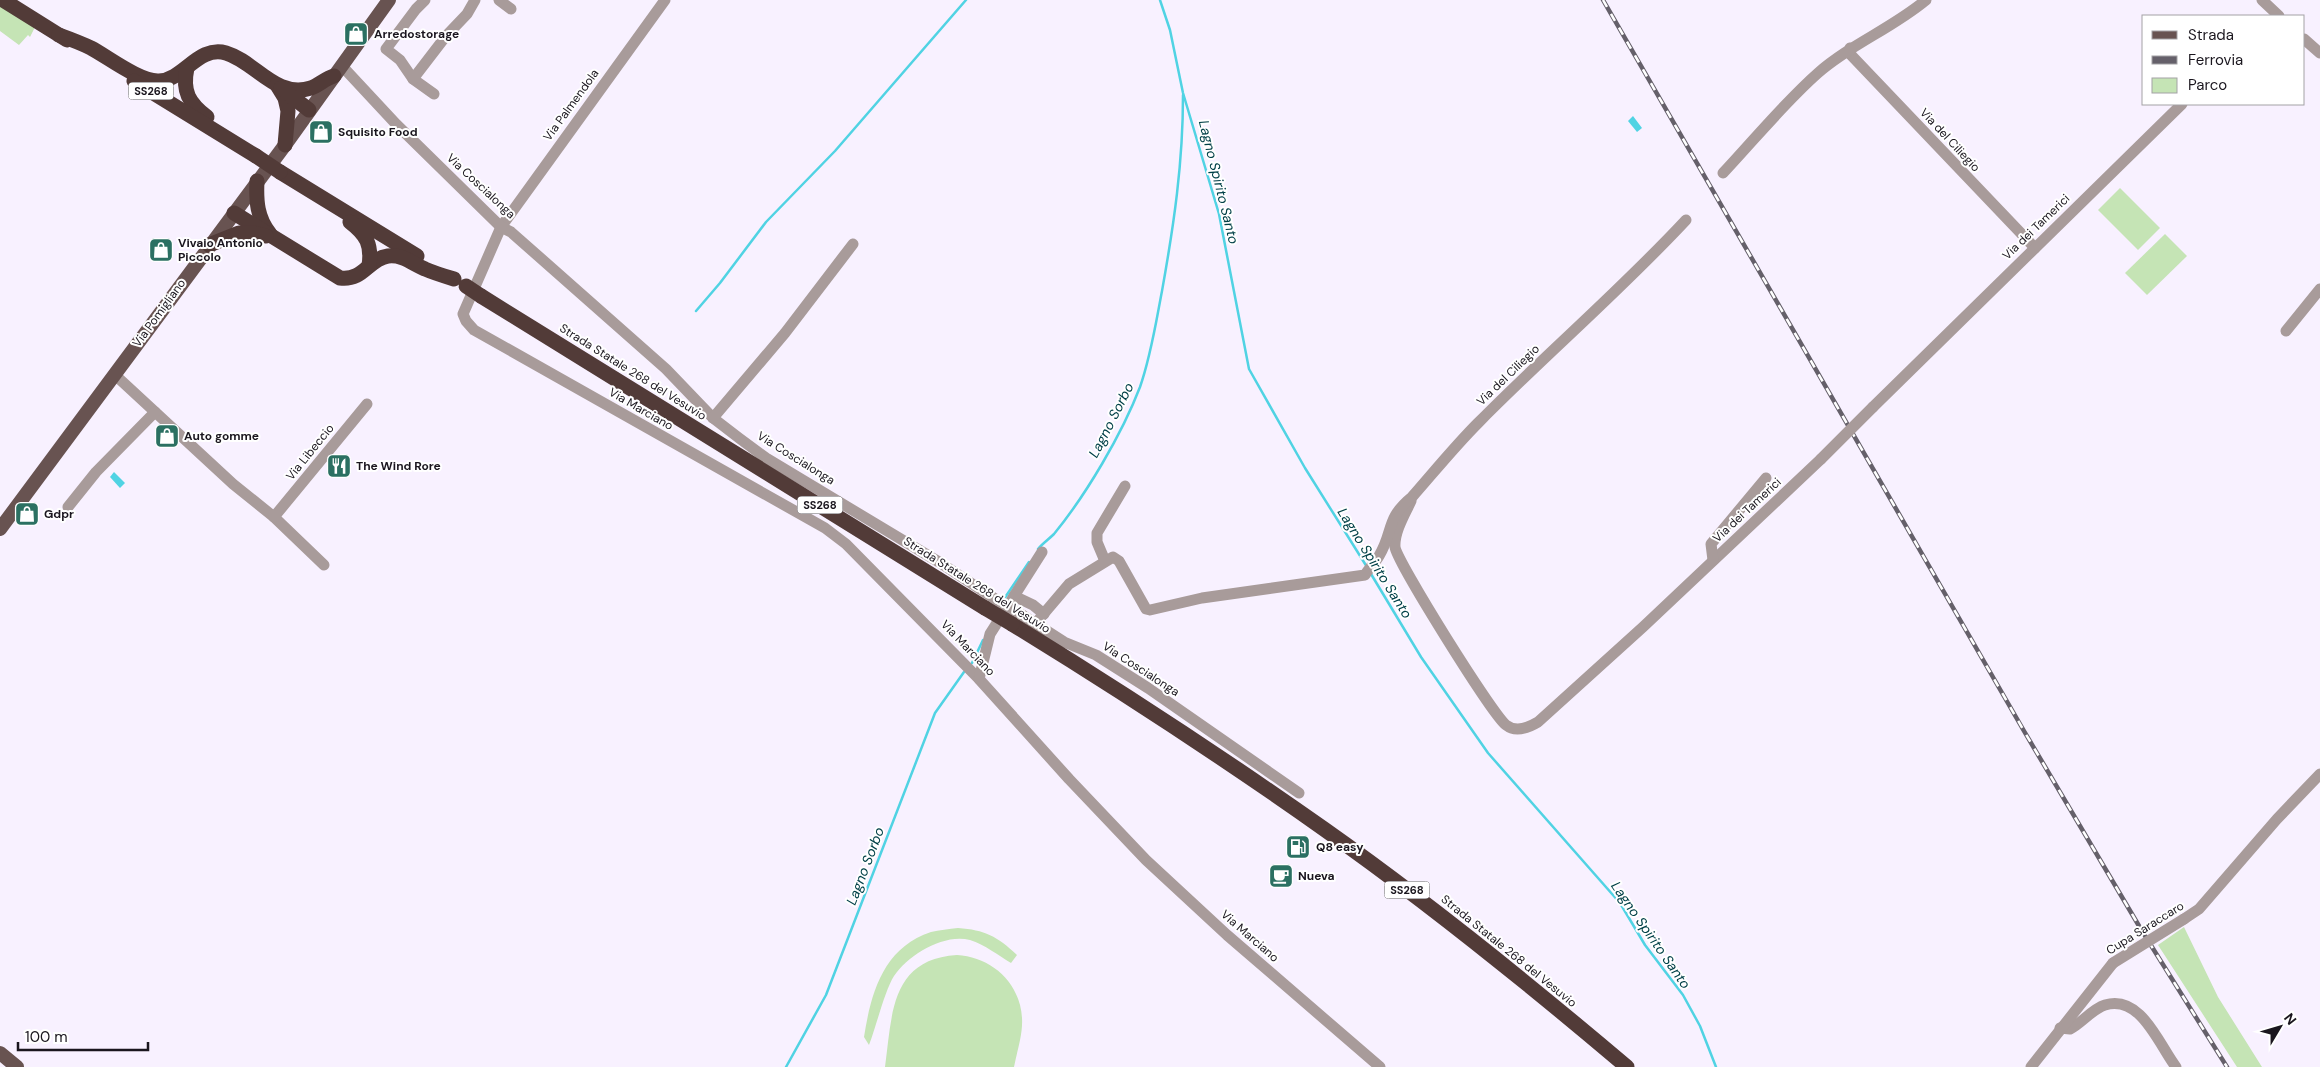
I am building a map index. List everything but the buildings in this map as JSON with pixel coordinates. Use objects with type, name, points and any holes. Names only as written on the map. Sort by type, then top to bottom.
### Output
[{"type":"highway","name":"SS268","points":[[3,0],[242,148]]},
{"type":"highway","name":"SS268","points":[[59,35],[89,47],[149,80],[167,80],[187,68],[201,56],[215,52],[226,53],[278,85],[309,110]]},
{"type":"highway","name":"SS268","points":[[187,68],[185,88],[190,101],[195,108],[242,148]]},
{"type":"highway","points":[[278,85],[291,90],[304,89],[338,71]]},
{"type":"highway","points":[[278,85],[285,98],[288,111],[285,145]]},
{"type":"highway","name":"Strada Statale 268 del Vesuvio","points":[[242,148],[629,387],[1017,620],[1326,830],[1510,970],[1627,1067]]},
{"type":"highway","points":[[257,181],[257,211],[262,225],[272,237]]},
{"type":"highway","points":[[310,190],[364,234],[369,242],[371,251],[369,266]]},
{"type":"highway","name":"SS268","points":[[234,213],[340,278],[360,275],[379,259],[398,256],[460,282]]},
{"type":"highway","points":[[208,246],[239,233],[254,233],[272,237]]},
{"type":"main road","name":"Via Pomigliano","points":[[0,529],[208,246],[285,145],[389,0]]},
{"type":"main road","points":[[0,1053],[17,1067]]},
{"type":"street","points":[[426,0],[416,9],[386,49],[400,60],[413,79],[434,94]]},
{"type":"street","points":[[413,79],[446,36],[467,14],[475,0]]},
{"type":"street","points":[[499,0],[511,9]]},
{"type":"street","name":"Via Palmendola","points":[[474,330],[463,314],[501,227],[665,0]]},
{"type":"street","points":[[1723,173],[1818,73],[1850,48],[1908,16],[1926,0]]},
{"type":"street","points":[[2262,0],[2274,15]]},
{"type":"street","points":[[2305,40],[2320,53]]},
{"type":"street","name":"Via del Ciliegio","points":[[1850,48],[1851,55],[2035,248]]},
{"type":"street","name":"Via Coscialonga","points":[[338,71],[396,124],[501,227],[511,232],[666,369],[713,418],[766,458],[939,562],[989,602]]},
{"type":"street","name":"Via dei Tamerici","points":[[1412,497],[1396,536],[1395,548],[1406,573],[1487,700],[1505,724],[1518,729],[1525,729],[1538,722],[1643,627],[1821,460],[2181,105]]},
{"type":"street","name":"Via del Ciliegio","points":[[1105,561],[1116,558],[1146,609],[1150,610],[1202,598],[1365,575],[1379,556],[1392,520],[1401,506],[1412,497],[1476,424],[1614,294],[1686,220]]},
{"type":"street","points":[[713,418],[785,334],[853,244]]},
{"type":"street","points":[[2286,331],[2320,289]]},
{"type":"street","name":"Via Marciano","points":[[474,330],[825,528],[846,544],[978,679],[1146,860],[1227,935],[1380,1067]]},
{"type":"street","points":[[114,374],[233,484],[274,517],[324,565]]},
{"type":"street","name":"Via Libeccio","points":[[274,517],[367,404]]},
{"type":"street","points":[[68,507],[96,472],[155,412]]},
{"type":"street","points":[[1713,560],[1711,544],[1766,478]]},
{"type":"street","points":[[1035,624],[1069,584],[1105,561],[1096,542],[1096,533],[1125,486]]},
{"type":"street","points":[[978,679],[990,634],[1042,552]]},
{"type":"street","points":[[1014,596],[1033,605],[1044,614]]},
{"type":"street","name":"Via Coscialonga","points":[[1017,620],[1035,624],[1064,642],[1096,655],[1148,688],[1299,793]]},
{"type":"street","name":"Cupa Saraccaro","points":[[2031,1067],[2113,963],[2199,909],[2289,806],[2320,774]]},
{"type":"street","points":[[2060,1028],[2070,1029],[2104,1005],[2125,1005],[2146,1020],[2176,1067]]},
{"type":"green space","points":[[0,5],[35,27],[30,37],[28,35],[19,45],[0,31]]},
{"type":"green space","points":[[2120,188],[2160,228],[2138,250],[2098,210]]},
{"type":"green space","points":[[2165,234],[2187,256],[2147,295],[2125,273]]},
{"type":"green space","points":[[2184,927],[2218,997],[2262,1067],[2237,1067],[2158,945]]},
{"type":"green space","points":[[958,928],[976,930],[990,935],[1017,955],[1011,963],[981,945],[970,940],[960,939],[938,943],[917,954],[900,968],[894,976],[884,999],[869,1045],[864,1037],[871,1004],[882,974],[891,961],[901,949],[915,939],[931,932]]},
{"type":"green space","points":[[957,955],[969,957],[992,966],[1010,983],[1016,993],[1020,1005],[1022,1024],[1014,1067],[885,1067],[893,1010],[899,993],[907,979],[918,967],[935,959]]},
{"type":"water","points":[[1633,116],[1642,128],[1637,132],[1628,121]]},
{"type":"water","points":[[114,472],[125,483],[120,488],[110,477]]},
{"type":"waterway","points":[[696,311],[720,283],[766,222],[835,151],[966,0]]},
{"type":"waterway","name":"Lagno Spirito Santo","points":[[1160,0],[1170,30],[1183,93],[1219,214],[1249,369],[1305,468],[1367,567]]},
{"type":"waterway","name":"Lagno Sorbo","points":[[1038,549],[1054,534],[1091,483],[1123,424],[1144,375],[1155,327],[1174,217],[1180,169],[1183,95]]},
{"type":"waterway","name":"Lagno Sorbo","points":[[1004,599],[1029,562]]},
{"type":"waterway","name":"Lagno Spirito Santo","points":[[1371,574],[1421,657],[1488,753],[1620,903],[1645,945],[1683,995],[1700,1026],[1716,1067]]},
{"type":"waterway","name":"Lagno Sorbo","points":[[972,663],[983,640]]},
{"type":"waterway","name":"Lagno Sorbo","points":[[786,1067],[826,995],[935,713],[964,672]]},
{"type":"railway","points":[[1603,0],[2024,731],[2142,931],[2227,1067]]},
{"type":"place","name":"Arredostorage","points":[[356,34]]},
{"type":"place","name":"Squisito Food","points":[[321,132]]},
{"type":"place","name":"Vivaio Antonio Piccolo","points":[[161,250]]},
{"type":"place","name":"Auto gomme","points":[[167,436]]},
{"type":"place","name":"The Wind Rore","points":[[339,466]]},
{"type":"place","name":"Gdpr","points":[[27,514]]},
{"type":"place","name":"Q8 easy","points":[[1298,847]]},
{"type":"place","name":"Nueva","points":[[1281,876]]}]
